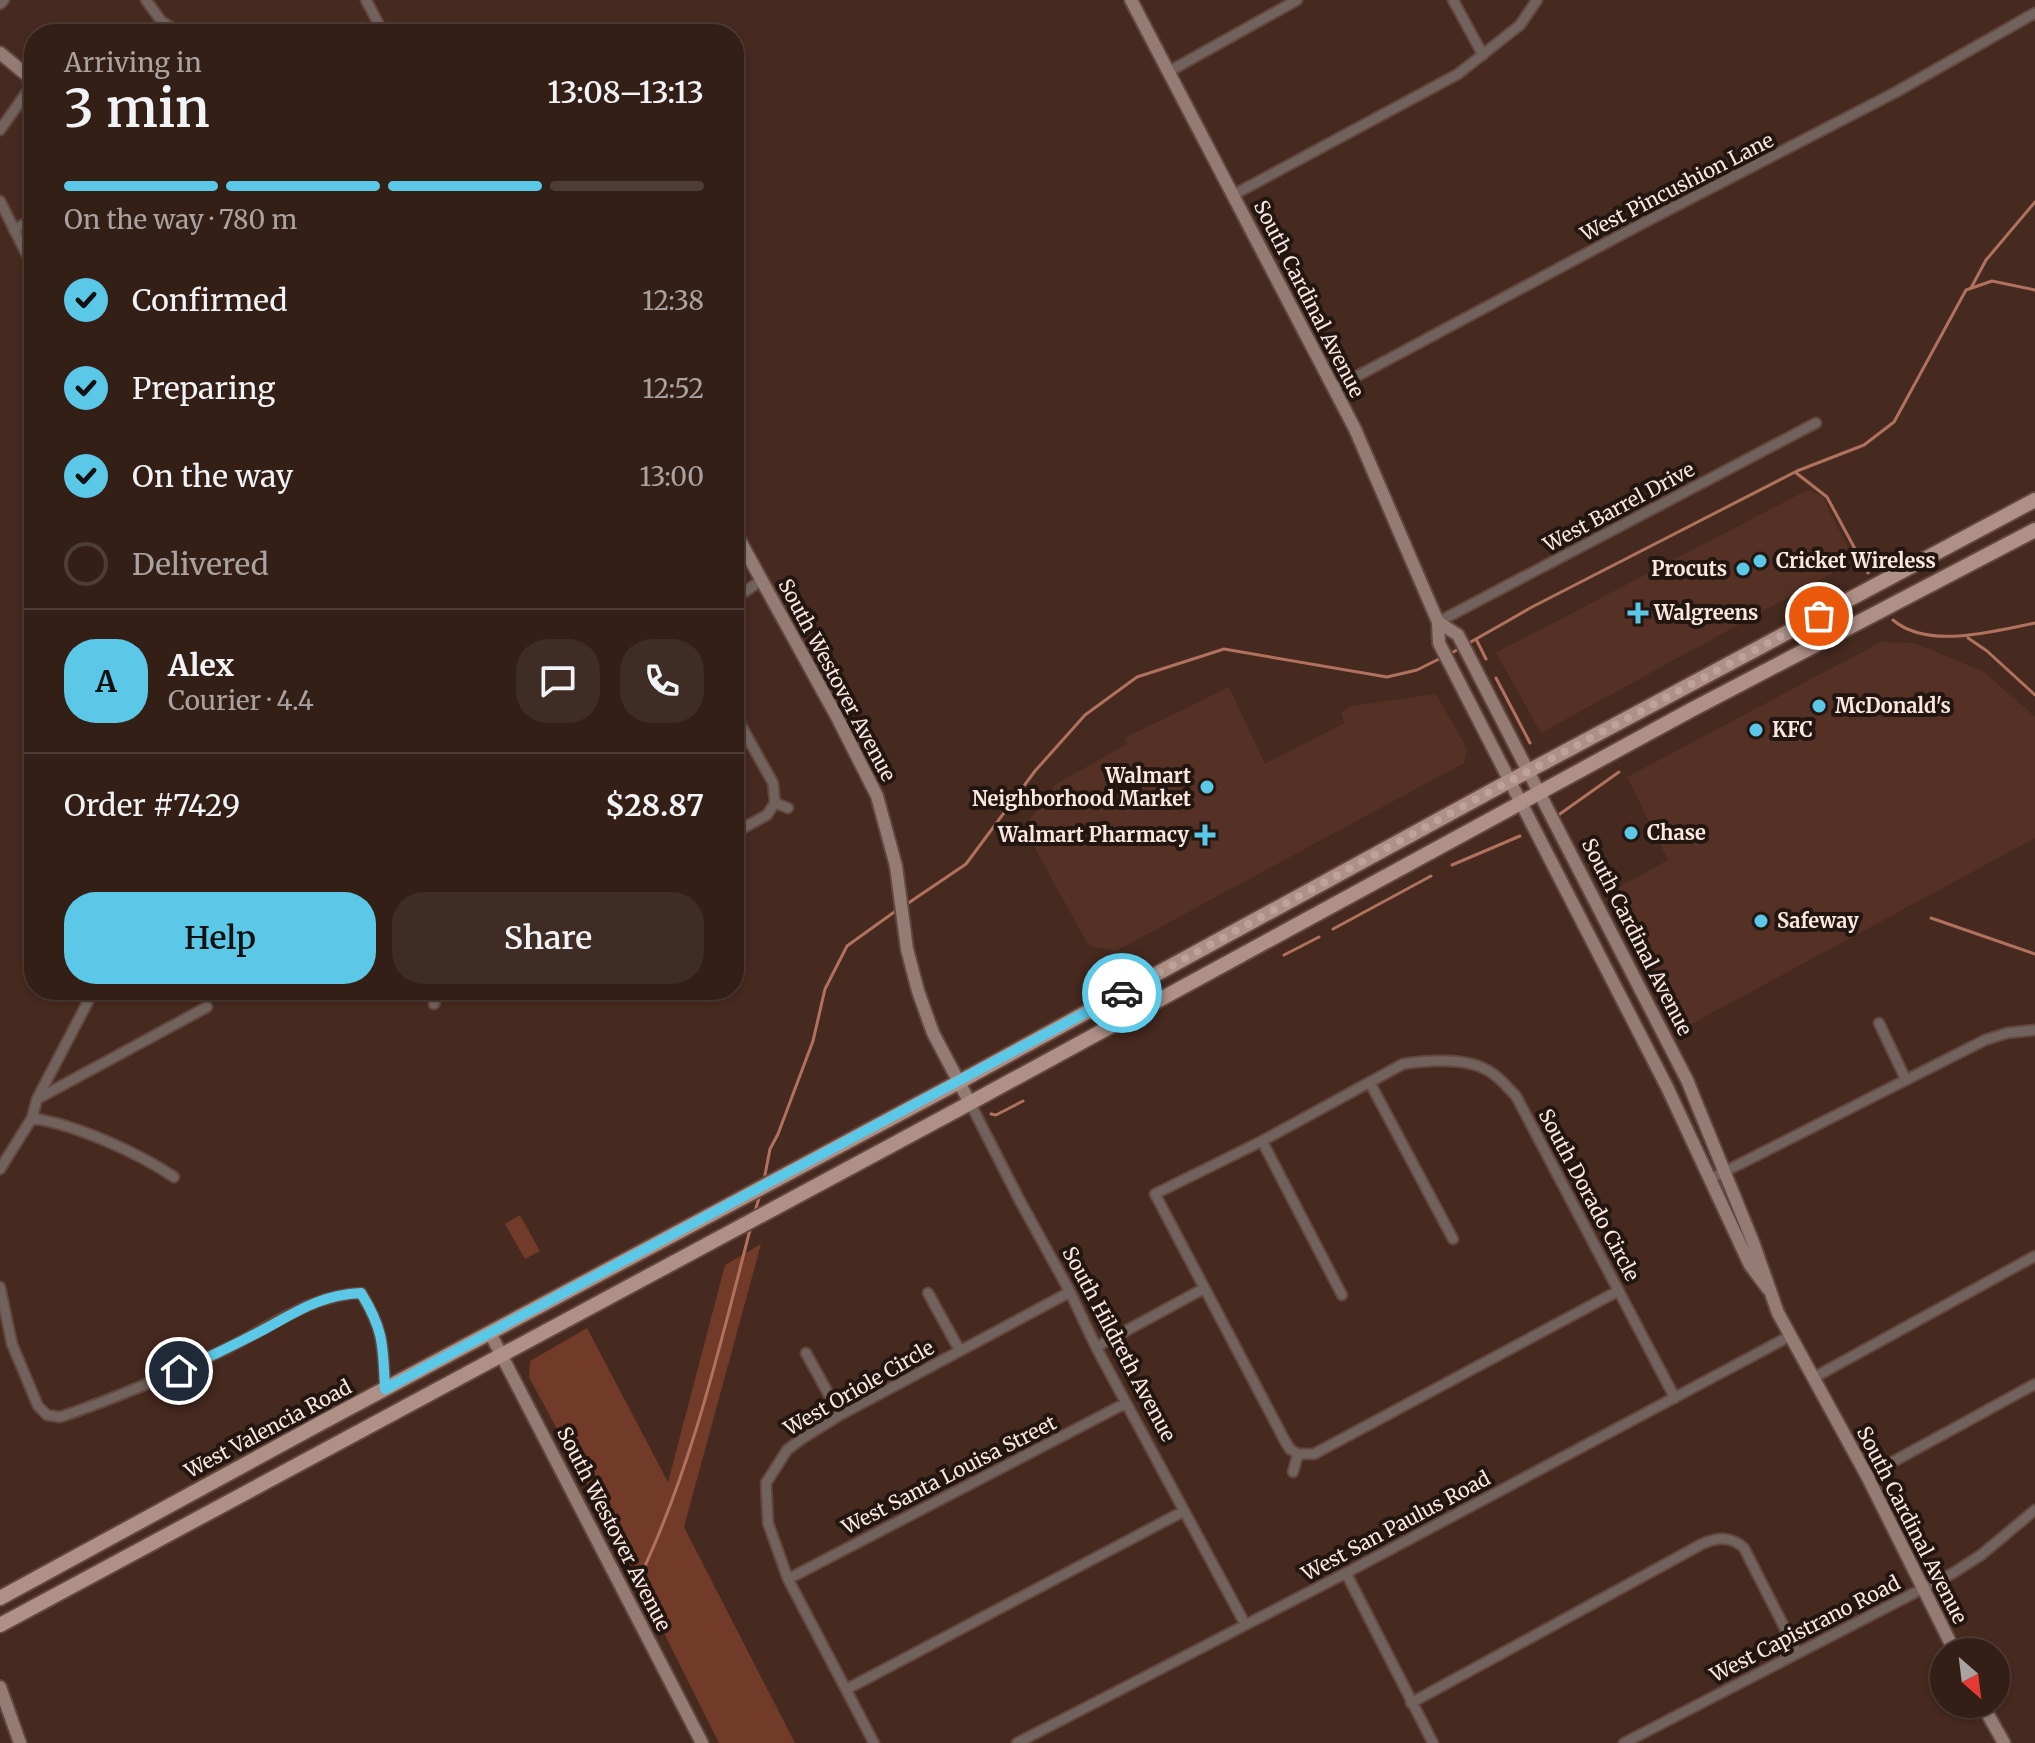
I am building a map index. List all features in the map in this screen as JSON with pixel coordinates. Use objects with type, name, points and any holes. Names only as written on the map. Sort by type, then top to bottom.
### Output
[{"type":"main road","name":"South Cardinal Avenue","points":[[1131,0],[1366,453],[1438,622],[1440,645],[1656,1065],[1750,1265],[1768,1289]]},
{"type":"main road","points":[[0,53],[24,73]]},
{"type":"main road","name":"West Valencia Road","points":[[0,1598],[959,1082],[1509,781],[2035,500]]},
{"type":"main road","points":[[0,1625],[1251,951],[1520,802],[2035,530]]},
{"type":"main road","name":"South Westover Avenue","points":[[744,548],[869,779],[883,815],[896,866],[905,935],[923,1005],[933,1033],[959,1082]]},
{"type":"main road","points":[[1844,603],[1857,625]]},
{"type":"main road","name":"South Cardinal Avenue","points":[[1438,622],[1458,635],[1674,1053],[1725,1172],[1760,1260],[1768,1289],[1790,1336],[1867,1476],[1948,1638]]},
{"type":"main road","points":[[1242,928],[1251,951]]},
{"type":"main road","name":"South Hildreth Avenue","points":[[959,1082],[970,1103]]},
{"type":"main road","name":"South Westover Avenue","points":[[490,1333],[702,1743]]},
{"type":"main road","points":[[0,1687],[20,1743]]},
{"type":"main road","points":[[1990,1718],[2004,1743]]},
{"type":"street","points":[[0,4],[4,0]]},
{"type":"street","points":[[146,0],[166,24]]},
{"type":"street","points":[[366,0],[379,24]]},
{"type":"street","points":[[1168,72],[1297,0]]},
{"type":"street","points":[[1453,0],[1483,55]]},
{"type":"street","points":[[1233,195],[1458,74],[1520,25],[1537,0]]},
{"type":"street","name":"West Pincushion Lane","points":[[1333,389],[1896,92],[2035,13]]},
{"type":"street","points":[[0,130],[24,96]]},
{"type":"street","points":[[0,201],[24,250]]},
{"type":"street","points":[[14,230],[24,224]]},
{"type":"street","name":"West Barrel Drive","points":[[1438,622],[1816,423]]},
{"type":"street","points":[[744,592],[762,580]]},
{"type":"street","points":[[744,731],[773,783],[775,803],[767,815],[744,828]]},
{"type":"street","points":[[775,803],[788,808]]},
{"type":"street","points":[[0,1169],[32,1118],[37,1099],[89,1000]]},
{"type":"street","points":[[434,1004],[436,1000]]},
{"type":"street","points":[[37,1099],[207,1007]]},
{"type":"street","points":[[1879,1023],[1906,1080]]},
{"type":"street","points":[[1710,1179],[1985,1040],[2007,1033],[2035,1030]]},
{"type":"street","name":"South Dorado Circle","points":[[1370,1083],[1403,1064],[1429,1060],[1455,1062],[1490,1071],[1516,1096],[1675,1398]]},
{"type":"street","points":[[1453,1239],[1370,1083],[1155,1194],[1285,1441],[1298,1454],[1314,1454],[1618,1291]]},
{"type":"street","name":"South Hildreth Avenue","points":[[970,1103],[1096,1347],[1245,1624]]},
{"type":"street","points":[[32,1118],[60,1122],[156,1164],[174,1177]]},
{"type":"street","points":[[1262,1141],[1342,1295]]},
{"type":"street","points":[[1813,1378],[2035,1256]]},
{"type":"street","points":[[0,1287],[12,1344],[38,1406],[47,1415],[60,1417],[166,1376],[229,1347],[312,1302],[339,1294],[361,1293],[376,1316],[383,1338],[385,1389]]},
{"type":"street","points":[[1096,1347],[1203,1289]]},
{"type":"street","name":"West Oriole Circle","points":[[874,1743],[788,1579],[768,1523],[766,1483],[787,1450],[840,1415],[1070,1292]]},
{"type":"street","points":[[928,1293],[960,1351]]},
{"type":"street","name":"West San Paulus Road","points":[[1017,1743],[1346,1573],[1790,1336]]},
{"type":"street","points":[[806,1353],[840,1415]]},
{"type":"street","points":[[1867,1476],[2035,1384]]},
{"type":"street","name":"West Santa Louisa Street","points":[[788,1579],[1126,1403]]},
{"type":"street","points":[[1293,1472],[1298,1454]]},
{"type":"street","name":"West Capistrano Road","points":[[1624,1743],[1922,1590],[1981,1555],[2035,1510]]},
{"type":"street","points":[[847,1689],[1184,1511]]},
{"type":"street","points":[[1411,1703],[1702,1544],[1718,1539],[1731,1540],[1744,1548],[1797,1652]]},
{"type":"street","points":[[1346,1573],[1433,1743]]},
{"type":"shaded area","points":[[1807,490],[1822,496],[1849,549],[1847,565],[1541,733],[1496,653]]},
{"type":"shaded area","points":[[1881,642],[1915,643],[1984,672],[2035,717],[2035,838],[1686,1027],[1613,890],[1668,860],[1627,777]]},
{"type":"shaded area","points":[[1229,687],[1265,764],[1344,723],[1341,713],[1350,706],[1436,694],[1467,749],[1464,763],[1116,951],[1091,946],[1024,828],[1056,784],[1127,744],[1125,738]]},
{"type":"shaded area","points":[[520,1215],[540,1251],[525,1259],[505,1224]]},
{"type":"shaded area","points":[[761,1244],[684,1527],[795,1743],[719,1743],[635,1575],[529,1377],[530,1361],[587,1328],[668,1482],[725,1265]]},
{"type":"waterway","points":[[1971,288],[1986,260],[2035,202]]},
{"type":"waterway","points":[[1797,471],[1864,445],[1894,422],[1966,290],[1992,281],[2035,290]]},
{"type":"waterway","points":[[1469,643],[1532,607],[1795,472],[1827,497],[1868,573]]},
{"type":"waterway","points":[[1893,620],[1907,629],[1942,636],[1962,636],[2035,623]]},
{"type":"waterway","points":[[1968,638],[1987,651],[2035,695]]},
{"type":"waterway","points":[[1476,639],[1486,659]]},
{"type":"waterway","points":[[1448,655],[1462,647]]},
{"type":"waterway","points":[[904,906],[966,864],[1035,771],[1085,715],[1137,677],[1224,649],[1387,677],[1417,670],[1441,658]]},
{"type":"waterway","points":[[1496,678],[1530,743]]},
{"type":"waterway","points":[[1557,816],[1619,772]]},
{"type":"waterway","points":[[1452,865],[1520,836]]},
{"type":"waterway","points":[[1333,929],[1431,876]]},
{"type":"waterway","points":[[764,1180],[770,1149],[813,1041],[825,989],[847,946],[897,910]]},
{"type":"waterway","points":[[1931,918],[2035,954]]},
{"type":"waterway","points":[[1284,955],[1319,937]]},
{"type":"waterway","points":[[991,1114],[996,1115],[1023,1101]]},
{"type":"waterway","points":[[755,1211],[760,1195]]},
{"type":"waterway","points":[[635,1587],[655,1544],[688,1455],[751,1226]]},
{"type":"way so far","points":[[1122,993],[1819,616]]},
{"type":"place","name":"Cricket Wireless","points":[[1760,561]]},
{"type":"place","name":"Procuts","points":[[1743,569]]},
{"type":"place","name":"Walgreens","points":[[1638,613]]},
{"type":"place","name":"McDonald's","points":[[1819,706]]},
{"type":"place","name":"KFC","points":[[1756,730]]},
{"type":"place","name":"Walmart Neighborhood Market","points":[[1207,787]]},
{"type":"place","name":"Chase","points":[[1631,833]]},
{"type":"place","name":"Walmart Pharmacy","points":[[1205,835]]},
{"type":"place","name":"Safeway","points":[[1761,921]]},
{"type":"route","points":[[179,1371],[312,1302],[339,1294],[361,1293],[376,1316],[383,1338],[385,1389],[1122,993]]}]
